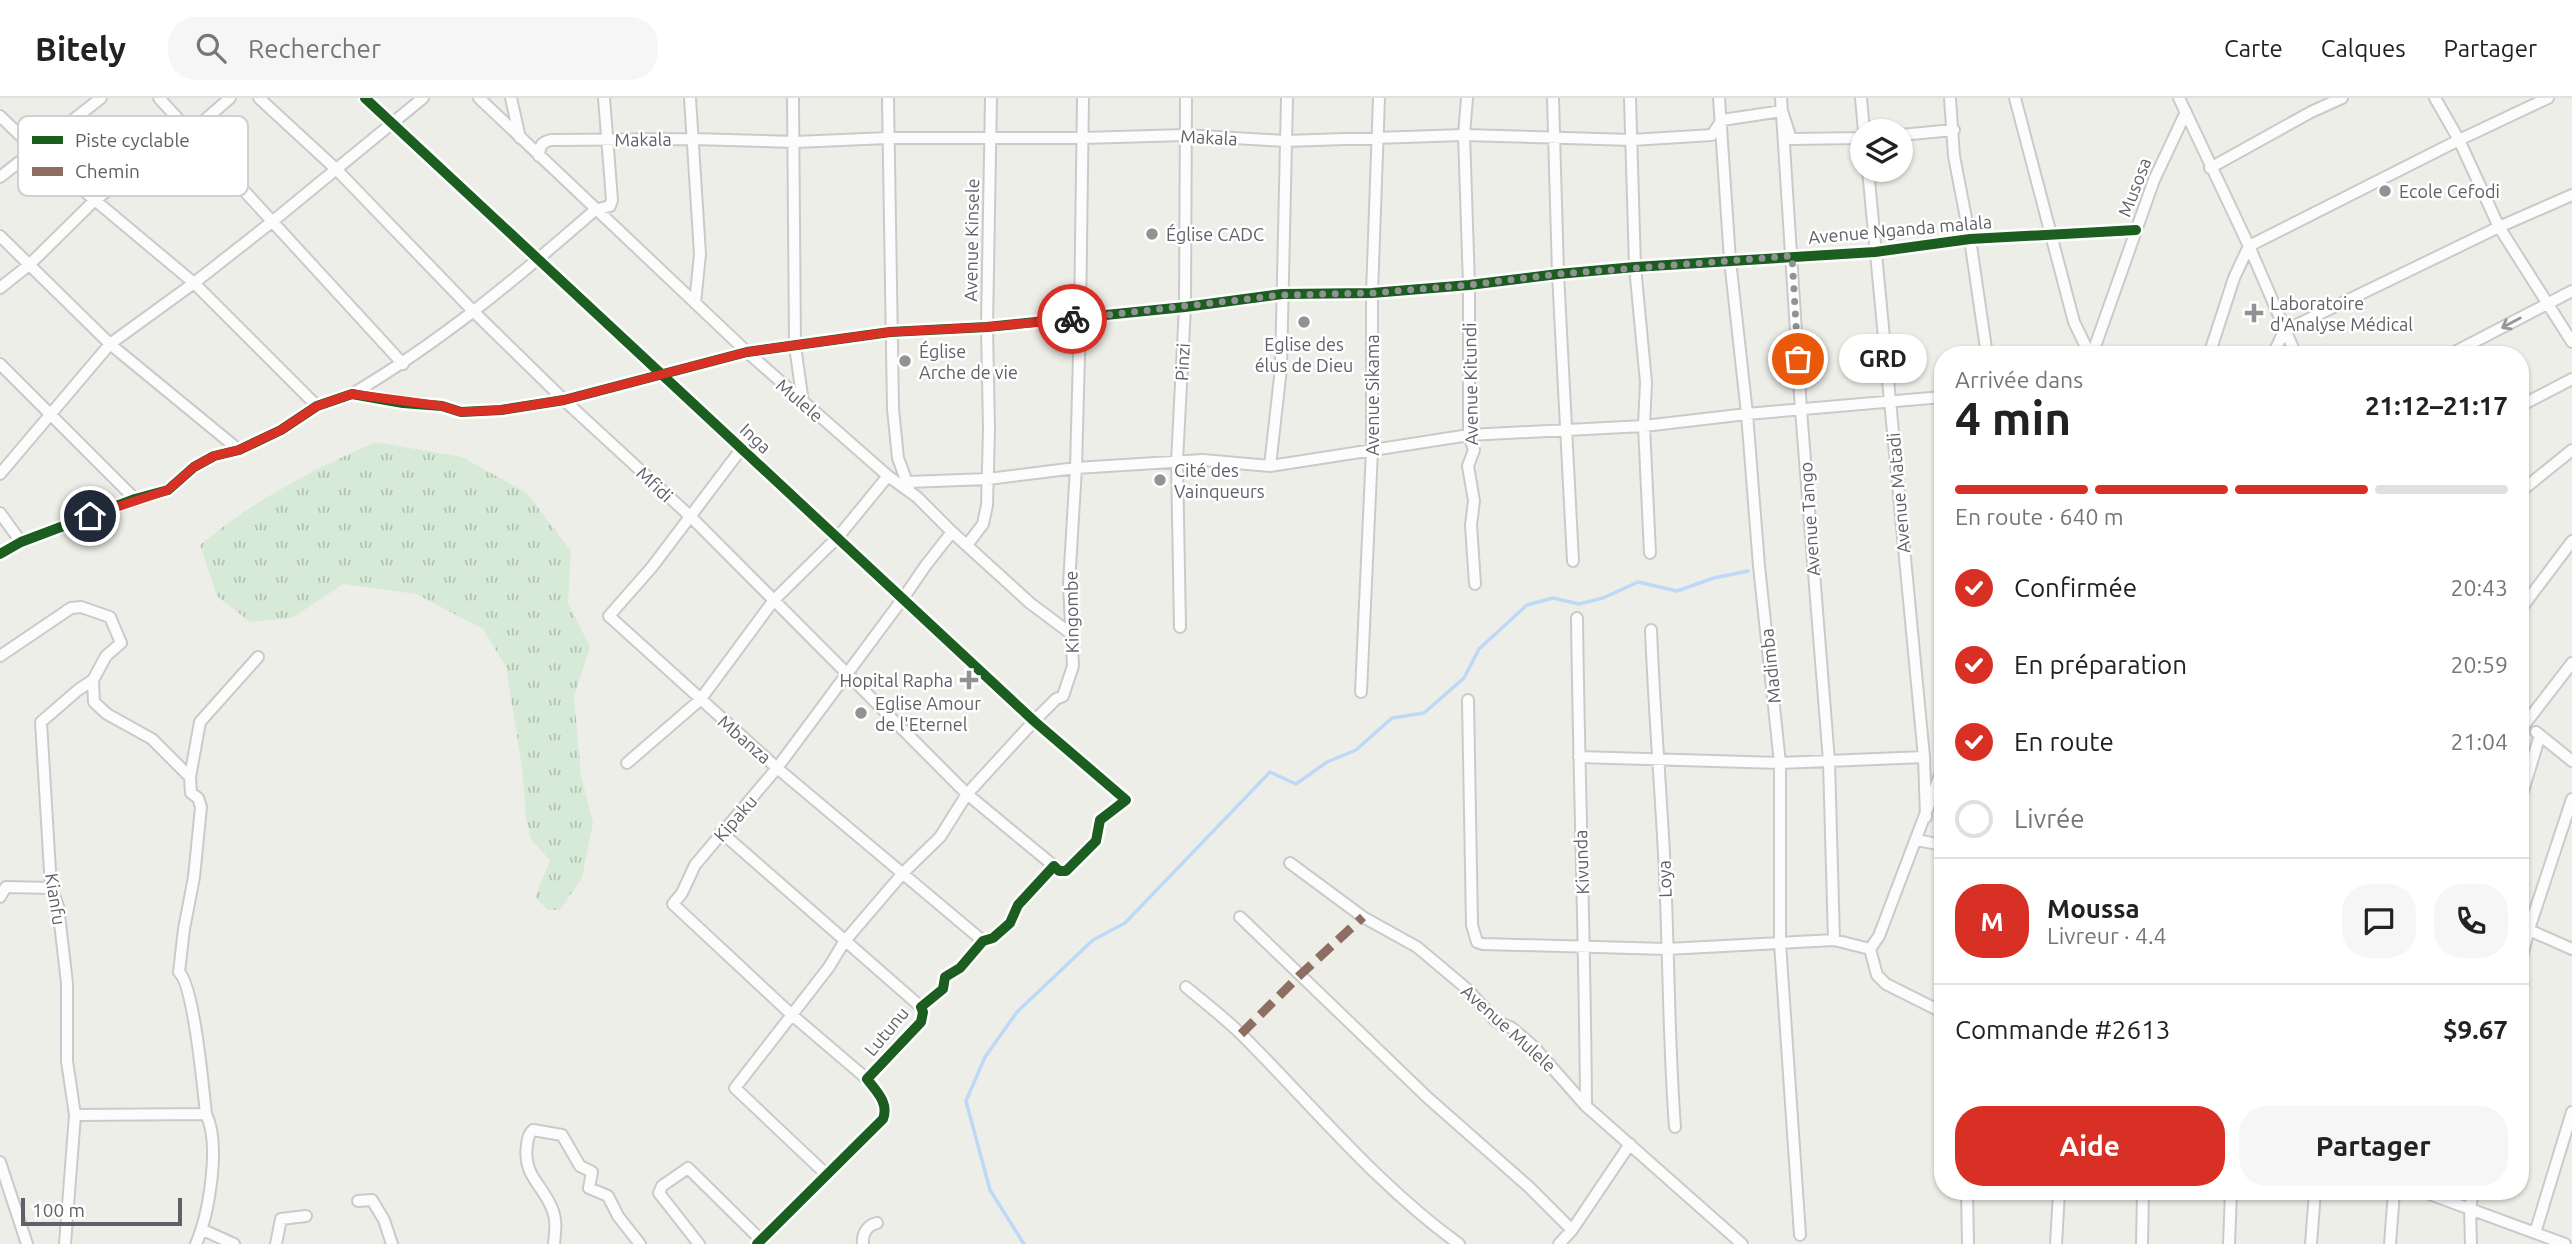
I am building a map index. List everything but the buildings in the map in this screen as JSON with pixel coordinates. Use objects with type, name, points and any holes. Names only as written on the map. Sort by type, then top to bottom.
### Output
[{"type":"street","points":[[78,116],[101,98]]},
{"type":"street","points":[[159,98],[176,116]]},
{"type":"street","points":[[209,116],[230,98]]},
{"type":"street","name":"Mfidi","points":[[259,98],[336,169],[474,312],[564,400],[691,517],[967,794],[1054,866]]},
{"type":"street","name":"Inga","points":[[365,98],[904,597],[1034,721],[1126,800]]},
{"type":"street","points":[[0,474],[110,344],[273,221],[423,98]]},
{"type":"street","name":"Mulele","points":[[479,98],[803,403],[888,476],[909,486],[952,533],[1030,603],[1070,633]]},
{"type":"street","points":[[511,98],[520,138]]},
{"type":"street","points":[[0,554],[21,542],[135,499],[168,490],[194,467],[214,456],[239,450],[281,430],[317,406],[352,394],[403,364],[474,312],[595,210],[611,203],[604,98]]},
{"type":"street","points":[[690,98],[699,254],[695,303]]},
{"type":"street","points":[[793,98],[795,346],[803,403]]},
{"type":"street","points":[[888,98],[890,332],[895,442],[909,486],[988,480],[1076,468],[1177,461],[1227,461],[1270,466],[1469,435],[1644,426],[1934,398]]},
{"type":"street","name":"Avenue Kinsele","points":[[967,545],[985,520],[988,480],[987,327],[991,98]]},
{"type":"street","name":"Kingombe","points":[[827,1175],[735,1088],[829,967],[844,942],[903,873],[940,837],[967,794],[1034,721],[1056,699],[1063,696],[1073,666],[1069,584],[1076,468],[1083,98]]},
{"type":"street","name":"Pinzi","points":[[1180,627],[1177,461],[1185,307],[1186,98]]},
{"type":"street","points":[[1270,466],[1280,368],[1287,98]]},
{"type":"street","name":"Avenue Sikama","points":[[1362,692],[1372,450],[1372,293],[1379,98]]},
{"type":"street","name":"Avenue Kitundi","points":[[1467,98],[1464,135],[1469,285],[1469,435],[1474,450],[1468,466],[1474,501],[1471,525],[1475,584]]},
{"type":"street","points":[[1553,98],[1558,274],[1573,561]]},
{"type":"street","points":[[1630,98],[1635,267],[1646,383],[1644,426],[1650,553]]},
{"type":"street","name":"Madimba","points":[[1719,98],[1730,260],[1748,414],[1759,566],[1780,763],[1780,943],[1800,1236]]},
{"type":"street","name":"Avenue Tango","points":[[1781,98],[1801,410],[1829,761],[1834,940]]},
{"type":"street","points":[[1861,98],[1863,119]]},
{"type":"street","points":[[1950,98],[1954,156],[1970,239],[1986,346]]},
{"type":"street","points":[[2015,98],[2074,322],[2086,346]]},
{"type":"street","points":[[2179,98],[2249,246],[2292,346]]},
{"type":"street","points":[[2210,168],[2342,98]]},
{"type":"street","points":[[2435,98],[2459,140],[2499,227],[2572,342]]},
{"type":"street","points":[[2211,346],[2234,278],[2249,246],[2459,140],[2549,98]]},
{"type":"street","points":[[1782,111],[1791,139],[1850,138]]},
{"type":"street","name":"Makala","points":[[540,156],[540,146],[544,141],[692,138],[795,142],[888,138],[1185,135],[1285,141],[1464,135],[1632,140],[1712,135],[1722,120],[1782,111]]},
{"type":"street","name":"Musosa","points":[[2094,346],[2154,180],[2186,113]]},
{"type":"street","points":[[0,116],[18,133]]},
{"type":"street","points":[[1913,134],[1954,130]]},
{"type":"street","points":[[0,177],[18,163]]},
{"type":"street","name":"Avenue Matadi","points":[[1869,182],[1924,757],[1926,817]]},
{"type":"street","points":[[248,194],[403,364]]},
{"type":"street","points":[[2277,346],[2284,331],[2499,227],[2572,195]]},
{"type":"street","points":[[92,196],[194,283],[317,406]]},
{"type":"street","points":[[0,288],[29,265],[100,196]]},
{"type":"street","name":"Avenue Nganda malala","points":[[352,394],[442,406],[461,412],[513,409],[564,400],[747,352],[890,332],[987,327],[1282,295],[1372,293],[1635,267],[1875,252],[1970,239],[2136,230]]},
{"type":"street","points":[[0,236],[110,344],[239,450]]},
{"type":"street","points":[[2466,346],[2572,291]]},
{"type":"street","points":[[0,365],[135,499]]},
{"type":"street","points":[[2529,401],[2572,379]]},
{"type":"street","points":[[691,517],[742,448]]},
{"type":"street","points":[[2529,485],[2572,450]]},
{"type":"street","points":[[627,763],[700,700],[774,600],[838,537],[888,476]]},
{"type":"street","points":[[0,513],[21,542]]},
{"type":"street","name":"Mbanza","points":[[691,517],[609,616],[777,768],[984,940]]},
{"type":"street","name":"Kipaku","points":[[793,1015],[678,911],[674,904],[695,865],[777,768],[952,533]]},
{"type":"street","points":[[2529,598],[2572,541]]},
{"type":"street","points":[[0,656],[71,608],[81,607],[110,617],[121,643],[106,656],[93,680],[94,702],[107,714],[152,739],[190,777]]},
{"type":"street","name":"Kivunda","points":[[1577,618],[1586,1106]]},
{"type":"street","name":"Loya","points":[[1651,630],[1656,759],[1664,854],[1669,1042],[1675,1127]]},
{"type":"street","points":[[196,1244],[202,1230],[213,1164],[212,1127],[206,1114],[193,1005],[185,977],[179,971],[194,877],[201,807],[198,798],[191,793],[190,777],[200,722],[258,657]]},
{"type":"street","points":[[2529,715],[2572,663]]},
{"type":"street","name":"Kianfu","points":[[65,1244],[75,1115],[67,1061],[67,983],[58,906],[51,888],[41,722],[93,680]]},
{"type":"street","points":[[1468,700],[1472,925],[1477,942],[1667,949],[1834,940],[1870,948]]},
{"type":"street","points":[[2529,727],[2572,761]]},
{"type":"street","points":[[2529,772],[2540,735]]},
{"type":"street","points":[[1579,757],[1780,763],[1924,757]]},
{"type":"street","points":[[1870,948],[1879,936],[1934,794]]},
{"type":"street","points":[[2529,915],[2572,799]]},
{"type":"street","name":"Lutunu","points":[[760,1243],[883,1119],[884,1103],[867,1079],[921,1022],[923,1012],[920,1007],[943,989],[944,977],[965,964],[984,940],[993,938],[1010,923],[1018,905],[1054,866],[1059,871],[1066,871],[1096,841],[1100,820],[1126,800]]},
{"type":"street","points":[[721,832],[920,1007]]},
{"type":"street","points":[[1917,840],[1934,843]]},
{"type":"street","name":"Avenue Mulele","points":[[1290,863],[1363,917],[1417,947],[1467,989],[1496,1021],[1512,1028],[1533,1045],[1586,1106],[1742,1244]]},
{"type":"street","points":[[0,897],[6,887],[51,888]]},
{"type":"street","points":[[1240,918],[1428,1098],[1529,1187],[1572,1230]]},
{"type":"street","points":[[2529,930],[2572,949]]},
{"type":"street","points":[[1870,948],[1877,975],[1886,984],[1934,1008]]},
{"type":"street","points":[[1186,987],[1241,1034],[1322,1121],[1380,1178],[1433,1226],[1459,1244]]},
{"type":"street","points":[[793,1015],[867,1079]]},
{"type":"street","points":[[2535,1233],[2572,1112]]},
{"type":"street","points":[[75,1115],[206,1114]]},
{"type":"street","points":[[554,1244],[556,1224],[553,1209],[531,1176],[525,1156],[528,1135],[533,1130],[562,1135],[579,1166],[592,1172],[589,1188],[608,1196],[618,1216],[640,1244]]},
{"type":"street","points":[[1559,1244],[1572,1230],[1630,1144]]},
{"type":"street","points":[[0,1162],[27,1244]]},
{"type":"street","points":[[699,1244],[659,1193],[662,1186],[688,1168],[760,1243]]},
{"type":"street","points":[[358,1201],[372,1200],[384,1220],[392,1244]]},
{"type":"street","points":[[1967,1200],[1968,1244]]},
{"type":"street","points":[[2056,1244],[2059,1200]]},
{"type":"street","points":[[2142,1244],[2143,1200]]},
{"type":"street","points":[[2228,1244],[2231,1200]]},
{"type":"street","points":[[2311,1244],[2314,1200]]},
{"type":"street","points":[[2390,1244],[2393,1200]]},
{"type":"street","points":[[2446,1200],[2558,1243]]},
{"type":"street","points":[[2471,1244],[2472,1200]]},
{"type":"street","points":[[276,1244],[281,1219],[306,1216]]},
{"type":"street","points":[[863,1244],[866,1230],[877,1223]]},
{"type":"street","points":[[202,1230],[234,1244]]},
{"type":"green space","points":[[375,442],[462,457],[527,493],[571,551],[568,603],[590,647],[574,697],[581,775],[593,823],[582,878],[560,910],[548,910],[535,897],[550,860],[531,840],[506,667],[483,629],[416,594],[343,584],[292,618],[250,622],[217,596],[200,545],[241,514],[284,488]]},
{"type":"waterway","points":[[1024,1244],[990,1190],[966,1101],[985,1057],[1017,1012],[1093,940],[1125,923],[1270,772],[1296,784],[1327,762],[1356,750],[1392,718],[1424,713],[1464,678],[1479,649],[1527,605],[1553,598],[1579,604],[1603,598],[1638,582],[1677,591],[1714,578],[1748,571]]},
{"type":"marked path","points":[[1241,1034],[1363,917]]},
{"type":"cycle path","points":[[365,98],[1034,721],[1126,800],[1100,820],[1096,841],[1066,871],[1059,871],[1054,866],[1018,905],[1010,923],[993,938],[983,941],[960,968],[945,977],[943,989],[921,1007],[921,1022],[867,1079],[883,1103],[883,1119],[757,1244]]},
{"type":"cycle path","points":[[0,554],[21,542],[135,499],[168,490],[194,467],[214,456],[239,450],[281,430],[317,406],[352,394],[403,403],[442,406],[461,412],[501,410],[564,400],[747,352],[890,332],[987,327],[1185,307],[1282,294],[1372,293],[1635,267],[1875,252],[1970,239],[2136,230]]},
{"type":"way so far","points":[[1072,319],[1282,295],[1372,293],[1558,274],[1792,256],[1798,359]]},
{"type":"place","name":"Ecole Cefodi","points":[[2385,191]]},
{"type":"place","name":"Église CADC","points":[[1152,234]]},
{"type":"place","name":"Laboratoire d'Analyse Médical","points":[[2254,313]]},
{"type":"place","name":"Eglise des élus de Dieu","points":[[1304,322]]},
{"type":"place","name":"GRD","points":[[1798,359]]},
{"type":"place","name":"Église Arche de vie","points":[[905,361]]},
{"type":"place","name":"Cité des Vainqueurs","points":[[1160,480]]},
{"type":"place","name":"Hopital Rapha","points":[[969,680]]},
{"type":"place","name":"Eglise Amour de l'Eternel","points":[[861,713]]},
{"type":"route","points":[[90,516],[168,490],[194,467],[214,456],[239,450],[281,430],[317,406],[352,394],[442,406],[461,412],[513,409],[564,400],[747,352],[890,332],[1072,319]]}]
